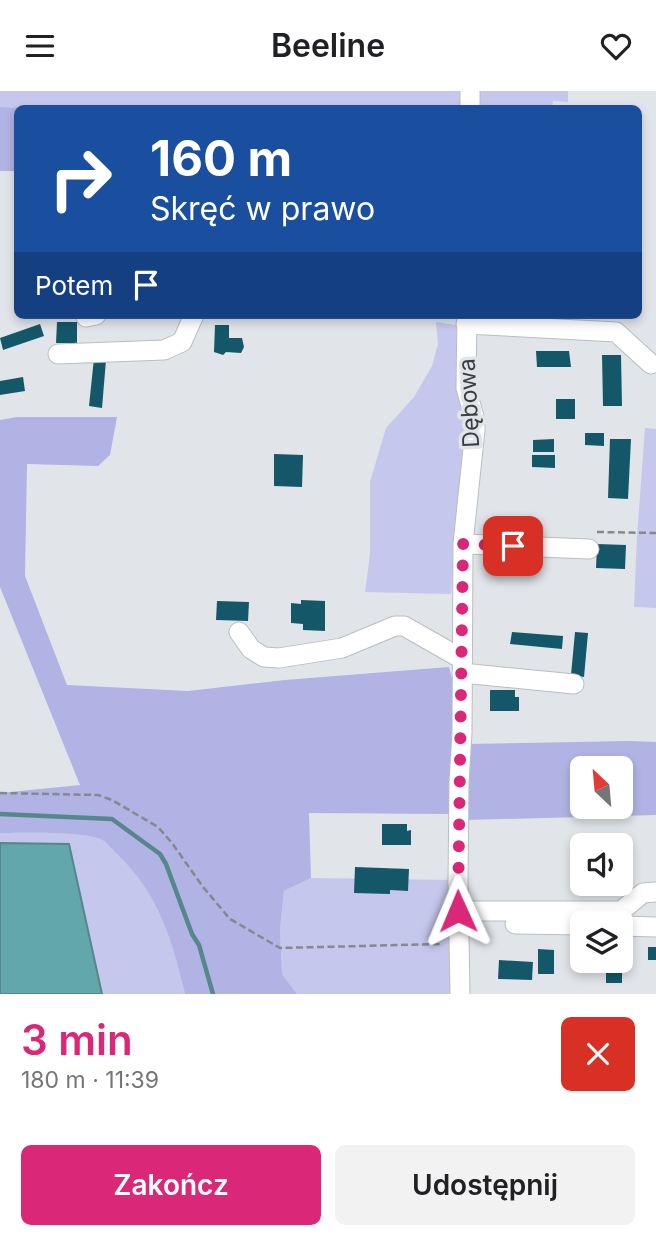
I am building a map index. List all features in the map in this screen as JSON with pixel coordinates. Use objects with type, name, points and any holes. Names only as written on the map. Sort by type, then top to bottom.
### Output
[{"type":"street","points":[[58,354],[164,350],[182,342],[192,319]]},
{"type":"street","points":[[466,319],[616,332],[651,364]]},
{"type":"street","name":"Dębowa","points":[[460,994],[458,917],[463,544],[475,430],[466,388],[466,319]]},
{"type":"street","points":[[463,544],[589,549]]},
{"type":"street","points":[[239,632],[251,649],[264,657],[279,658],[342,648],[395,626],[404,626],[462,666],[573,684]]},
{"type":"street","points":[[458,917],[621,911],[643,893],[656,892]]},
{"type":"street","points":[[458,917],[570,924]]},
{"type":"street","points":[[633,926],[656,927]]},
{"type":"path","points":[[0,793],[98,795],[143,817],[172,843],[230,919],[280,948],[460,943]]},
{"type":"shaded area","points":[[0,91],[460,91],[460,105],[0,107]]},
{"type":"shaded area","points":[[477,91],[568,91],[568,102],[553,101],[552,105],[477,105]]},
{"type":"shaded area","points":[[0,107],[14,107],[14,171],[0,171]]},
{"type":"shaded area","points":[[436,322],[456,325],[458,382],[466,429],[451,594],[365,592],[370,554],[370,482],[386,428],[414,397],[432,366],[438,344]]},
{"type":"shaded area","points":[[17,417],[117,417],[110,455],[98,466],[27,464],[25,576],[67,685],[188,691],[449,667],[454,687],[452,814],[309,813],[311,878],[284,891],[280,929],[282,974],[297,994],[185,994],[169,937],[154,902],[132,870],[106,843],[82,835],[0,833],[0,793],[80,785],[0,587],[0,420]]},
{"type":"shaded area","points":[[645,428],[656,429],[656,608],[634,607]]},
{"type":"shaded area","points":[[656,742],[656,815],[634,816],[634,756],[570,756],[570,817],[466,820],[467,744]]},
{"type":"shaded area","points":[[0,833],[83,835],[106,843],[132,870],[154,902],[169,937],[185,994],[0,994]]},
{"type":"shaded area","points":[[0,843],[69,844],[102,994],[0,994]]},
{"type":"shaded area","points":[[311,878],[451,880],[452,994],[297,994],[282,974],[280,929],[284,891]]},
{"type":"building","points":[[57,322],[77,322],[77,343],[56,343]]},
{"type":"building","points":[[40,324],[44,336],[3,350],[0,338]]},
{"type":"building","points":[[215,325],[229,325],[229,338],[242,338],[244,347],[241,353],[226,352],[223,355],[214,352]]},
{"type":"building","points":[[536,351],[569,351],[571,367],[537,367]]},
{"type":"building","points":[[602,355],[621,355],[622,406],[603,406]]},
{"type":"building","points":[[94,358],[106,360],[102,408],[89,406]]},
{"type":"building","points":[[23,377],[25,391],[0,395],[0,381]]},
{"type":"building","points":[[556,399],[575,399],[575,419],[556,419]]},
{"type":"building","points":[[585,433],[604,433],[604,446],[585,445]]},
{"type":"building","points":[[554,439],[554,452],[533,452],[533,440]]},
{"type":"building","points":[[610,439],[631,439],[628,499],[608,498]]},
{"type":"building","points":[[274,454],[303,455],[302,487],[274,486]]},
{"type":"building","points":[[532,455],[555,455],[555,468],[532,467]]},
{"type":"building","points":[[597,544],[626,545],[625,569],[596,568]]},
{"type":"building","points":[[301,600],[325,601],[325,631],[303,630],[303,624],[291,623],[291,603],[301,604]]},
{"type":"building","points":[[217,601],[249,602],[248,621],[216,620]]},
{"type":"building","points":[[512,632],[563,636],[562,649],[510,644]]},
{"type":"building","points":[[575,632],[588,633],[584,677],[571,675]]},
{"type":"building","points":[[490,690],[515,690],[515,697],[519,697],[519,711],[490,711]]},
{"type":"building","points":[[382,824],[407,824],[407,831],[411,830],[411,845],[382,845]]},
{"type":"building","points":[[355,867],[409,869],[408,891],[390,890],[390,894],[354,893]]},
{"type":"building","points":[[648,947],[656,947],[656,960],[648,960]]},
{"type":"building","points":[[538,949],[554,950],[554,974],[538,974]]},
{"type":"building","points":[[499,960],[533,962],[532,980],[498,979]]},
{"type":"building","points":[[606,973],[622,973],[622,983],[606,983]]},
{"type":"waterway","points":[[0,814],[112,819],[160,854],[192,934],[199,945],[213,994]]},
{"type":"route","points":[[458,911],[463,544],[513,546]]}]
